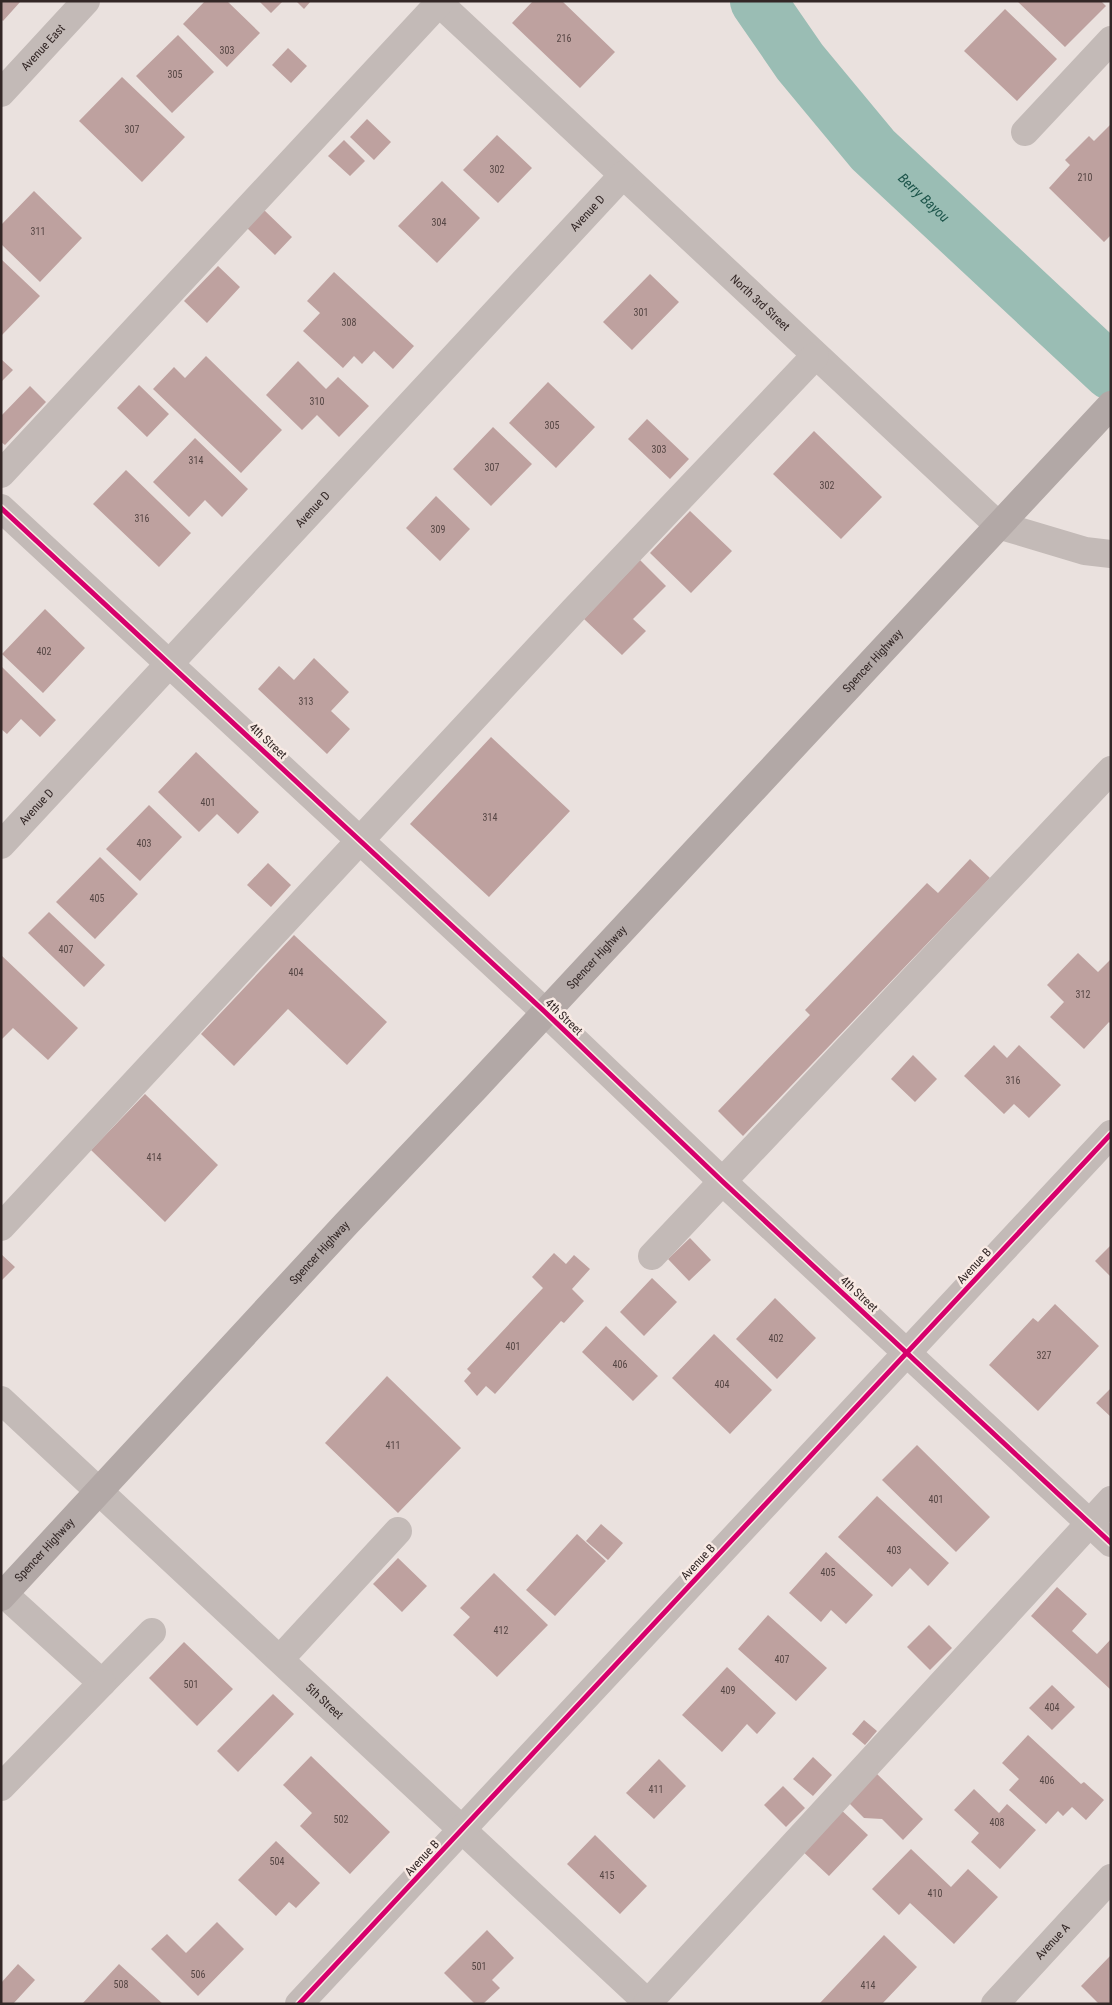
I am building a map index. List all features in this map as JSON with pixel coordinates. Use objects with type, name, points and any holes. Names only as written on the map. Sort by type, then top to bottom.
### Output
[{"type":"main road","name":"Spencer Highway","points":[[3,1596],[346,1224],[1111,405]]},
{"type":"street","name":"Avenue East","points":[[1,92],[86,1]]},
{"type":"street","name":"North 3rd Street","points":[[438,2],[998,525],[1085,551],[1111,554]]},
{"type":"street","points":[[1,474],[438,2]]},
{"type":"street","points":[[1025,132],[1111,40]]},
{"type":"street","name":"Avenue D","points":[[1,845],[623,175]]},
{"type":"street","points":[[1,1227],[573,611],[815,356]]},
{"type":"street","name":"4th Street","points":[[1,508],[545,1012],[722,1181],[1111,1542]]},
{"type":"street","points":[[652,1256],[1111,770]]},
{"type":"street","name":"Avenue B","points":[[299,2004],[1111,1134]]},
{"type":"street","name":"5th Street","points":[[1,1400],[648,2004]]},
{"type":"street","points":[[648,2004],[1111,1500]]},
{"type":"street","points":[[280,1659],[398,1531]]},
{"type":"street","points":[[3,1596],[102,1683]]},
{"type":"street","points":[[1,1787],[152,1632]]},
{"type":"street","name":"Avenue A","points":[[998,2003],[1111,1878]]},
{"type":"building","points":[[1,1],[21,1],[3,21],[1,19]]},
{"type":"building","points":[[205,1],[227,1],[260,33],[227,67],[183,24]]},
{"type":"building","points":[[259,1],[283,1],[271,13]]},
{"type":"building","points":[[296,1],[311,1],[304,9]]},
{"type":"building","points":[[533,1],[562,1],[615,52],[580,88],[512,23]]},
{"type":"building","points":[[1017,1],[1101,1],[1106,6],[1065,47]]},
{"type":"building","points":[[1005,9],[1057,59],[1017,101],[964,51]]},
{"type":"building","points":[[178,35],[214,72],[172,113],[136,76]]},
{"type":"building","points":[[288,48],[307,66],[291,83],[272,65]]},
{"type":"building","points":[[122,77],[185,137],[142,182],[79,121]]},
{"type":"building","points":[[367,119],[391,142],[374,160],[350,137]]},
{"type":"building","points":[[1111,124],[1111,235],[1104,242],[1049,188],[1070,165],[1065,160],[1089,136],[1094,141]]},
{"type":"building","points":[[497,135],[532,168],[498,203],[463,170]]},
{"type":"building","points":[[344,140],[365,161],[350,176],[328,156]]},
{"type":"building","points":[[442,181],[480,218],[437,263],[398,226]]},
{"type":"building","points":[[34,191],[82,238],[40,282],[1,244],[1,225]]},
{"type":"building","points":[[263,209],[292,237],[275,255],[246,227]]},
{"type":"building","points":[[1,259],[40,296],[1,336]]},
{"type":"building","points":[[218,266],[240,287],[207,323],[184,301]]},
{"type":"building","points":[[334,272],[414,346],[393,369],[374,351],[362,364],[354,356],[343,368],[303,331],[320,313],[307,301]]},
{"type":"building","points":[[650,274],[679,302],[632,350],[603,322]]},
{"type":"building","points":[[206,356],[282,430],[241,473],[153,389],[174,367],[185,378]]},
{"type":"building","points":[[1,359],[13,370],[1,382]]},
{"type":"building","points":[[298,361],[326,389],[338,377],[369,406],[339,437],[317,415],[302,430],[266,395]]},
{"type":"building","points":[[548,382],[595,427],[556,468],[509,423]]},
{"type":"building","points":[[139,385],[169,414],[147,437],[117,408]]},
{"type":"building","points":[[30,386],[46,402],[5,445],[1,442],[1,416]]},
{"type":"building","points":[[647,419],[689,459],[670,479],[628,439]]},
{"type":"building","points":[[493,427],[532,464],[491,506],[453,469]]},
{"type":"building","points":[[814,431],[882,497],[841,539],[773,474]]},
{"type":"building","points":[[195,438],[248,489],[222,517],[205,500],[189,517],[153,482]]},
{"type":"building","points":[[126,470],[191,533],[159,567],[93,504]]},
{"type":"building","points":[[436,496],[470,529],[440,561],[406,528]]},
{"type":"building","points":[[690,511],[732,551],[691,593],[650,553]]},
{"type":"building","points":[[640,560],[666,586],[633,619],[646,631],[622,655],[584,619]]},
{"type":"building","points":[[45,609],[85,648],[43,693],[2,654]]},
{"type":"building","points":[[314,658],[349,692],[331,711],[350,729],[327,754],[258,689],[279,666],[294,680]]},
{"type":"building","points":[[2,667],[56,720],[40,737],[21,719],[7,734],[1,729]]},
{"type":"building","points":[[491,737],[570,811],[489,897],[410,824]]},
{"type":"building","points":[[196,752],[259,812],[238,834],[217,814],[199,832],[158,792]]},
{"type":"building","points":[[149,805],[182,837],[140,881],[106,849]]},
{"type":"building","points":[[100,857],[138,894],[95,939],[56,902]]},
{"type":"building","points":[[970,859],[990,878],[743,1136],[718,1111],[810,1015],[805,1010],[927,883],[938,893]]},
{"type":"building","points":[[268,863],[291,885],[271,907],[247,885]]},
{"type":"building","points":[[49,912],[105,965],[84,987],[28,933]]},
{"type":"building","points":[[294,935],[387,1022],[347,1065],[288,1009],[234,1066],[201,1034]]},
{"type":"building","points":[[1078,953],[1098,972],[1111,959],[1111,1024],[1109,1022],[1084,1049],[1050,1017],[1064,1002],[1047,985]]},
{"type":"building","points":[[1,955],[78,1028],[48,1060],[13,1028],[1,1040]]},
{"type":"building","points":[[994,1045],[1007,1058],[1019,1045],[1061,1085],[1029,1118],[1014,1104],[1004,1114],[964,1076]]},
{"type":"building","points":[[913,1055],[937,1079],[915,1102],[891,1079]]},
{"type":"building","points":[[145,1094],[218,1165],[165,1222],[91,1150]]},
{"type":"building","points":[[690,1238],[711,1260],[689,1281],[668,1259]]},
{"type":"building","points":[[1111,1245],[1111,1277],[1095,1261]]},
{"type":"building","points":[[554,1253],[566,1264],[574,1255],[590,1269],[572,1289],[584,1301],[564,1323],[561,1321],[495,1394],[486,1386],[477,1396],[464,1381],[471,1373],[467,1369],[543,1288],[532,1277]]},
{"type":"building","points":[[1,1254],[15,1267],[1,1281]]},
{"type":"building","points":[[652,1278],[677,1302],[644,1336],[620,1312]]},
{"type":"building","points":[[775,1298],[816,1338],[777,1379],[736,1339]]},
{"type":"building","points":[[1055,1304],[1099,1346],[1038,1411],[989,1365],[1033,1318],[1038,1322]]},
{"type":"building","points":[[606,1326],[658,1376],[633,1401],[582,1352]]},
{"type":"building","points":[[714,1334],[772,1390],[730,1434],[672,1378]]},
{"type":"building","points":[[387,1376],[461,1448],[398,1513],[325,1443]]},
{"type":"building","points":[[1111,1388],[1111,1417],[1096,1403]]},
{"type":"building","points":[[917,1445],[990,1517],[956,1552],[882,1480]]},
{"type":"building","points":[[877,1496],[949,1563],[928,1586],[910,1568],[892,1587],[838,1537]]},
{"type":"building","points":[[601,1524],[623,1543],[608,1560],[586,1541]]},
{"type":"building","points":[[577,1534],[606,1561],[555,1616],[526,1590]]},
{"type":"building","points":[[826,1552],[873,1595],[846,1624],[831,1610],[821,1622],[789,1593]]},
{"type":"building","points":[[398,1558],[427,1586],[402,1612],[373,1584]]},
{"type":"building","points":[[494,1573],[548,1625],[497,1677],[453,1635],[470,1617],[460,1608]]},
{"type":"building","points":[[1057,1587],[1087,1614],[1072,1631],[1097,1654],[1111,1639],[1111,1690],[1031,1616]]},
{"type":"building","points":[[768,1615],[827,1668],[796,1701],[738,1649]]},
{"type":"building","points":[[929,1625],[952,1648],[930,1670],[907,1647]]},
{"type":"building","points":[[184,1642],[233,1689],[197,1726],[149,1678]]},
{"type":"building","points":[[727,1667],[776,1713],[757,1734],[747,1724],[722,1752],[682,1715]]},
{"type":"building","points":[[1052,1685],[1075,1707],[1052,1730],[1029,1708]]},
{"type":"building","points":[[273,1694],[294,1714],[238,1772],[217,1751]]},
{"type":"building","points":[[864,1720],[877,1731],[865,1745],[852,1734]]},
{"type":"building","points":[[1028,1735],[1081,1784],[1084,1782],[1104,1800],[1086,1820],[1072,1807],[1063,1816],[1058,1811],[1046,1824],[1009,1790],[1019,1779],[1002,1763]]},
{"type":"building","points":[[311,1756],[390,1832],[350,1874],[300,1826],[312,1813],[283,1785]]},
{"type":"building","points":[[813,1757],[832,1775],[813,1796],[793,1779]]},
{"type":"building","points":[[659,1759],[686,1786],[654,1819],[626,1793]]},
{"type":"building","points":[[874,1771],[923,1819],[903,1840],[882,1819],[864,1818],[846,1800]]},
{"type":"building","points":[[783,1786],[805,1808],[786,1827],[764,1805]]},
{"type":"building","points":[[974,1789],[999,1813],[1007,1804],[1036,1830],[1000,1869],[971,1842],[979,1833],[954,1810]]},
{"type":"building","points":[[837,1806],[868,1835],[829,1876],[798,1847]]},
{"type":"building","points":[[595,1835],[647,1886],[620,1914],[567,1864]]},
{"type":"building","points":[[276,1841],[320,1883],[296,1908],[289,1902],[276,1916],[238,1880]]},
{"type":"building","points":[[911,1849],[951,1887],[968,1869],[998,1897],[954,1944],[910,1903],[899,1915],[872,1889]]},
{"type":"building","points":[[217,1922],[244,1949],[198,1996],[151,1949],[167,1934],[186,1953]]},
{"type":"building","points":[[487,1930],[514,1958],[492,1980],[500,1988],[483,2004],[475,2004],[444,1973]]},
{"type":"building","points":[[884,1935],[917,1967],[882,2004],[819,2004]]},
{"type":"building","points":[[1111,1955],[1111,2004],[1099,2004],[1081,1986]]},
{"type":"building","points":[[18,1964],[35,1980],[13,2004],[1,2004],[1,1983]]},
{"type":"building","points":[[119,1964],[163,2004],[82,2004]]},
{"type":"waterway","name":"Berry Bayou","points":[[758,1],[800,62],[873,150],[1111,372]]},
{"type":"cycle path","points":[[1,508],[545,1012],[722,1181],[1111,1543]]},
{"type":"cycle path","points":[[299,2004],[1111,1134]]}]
